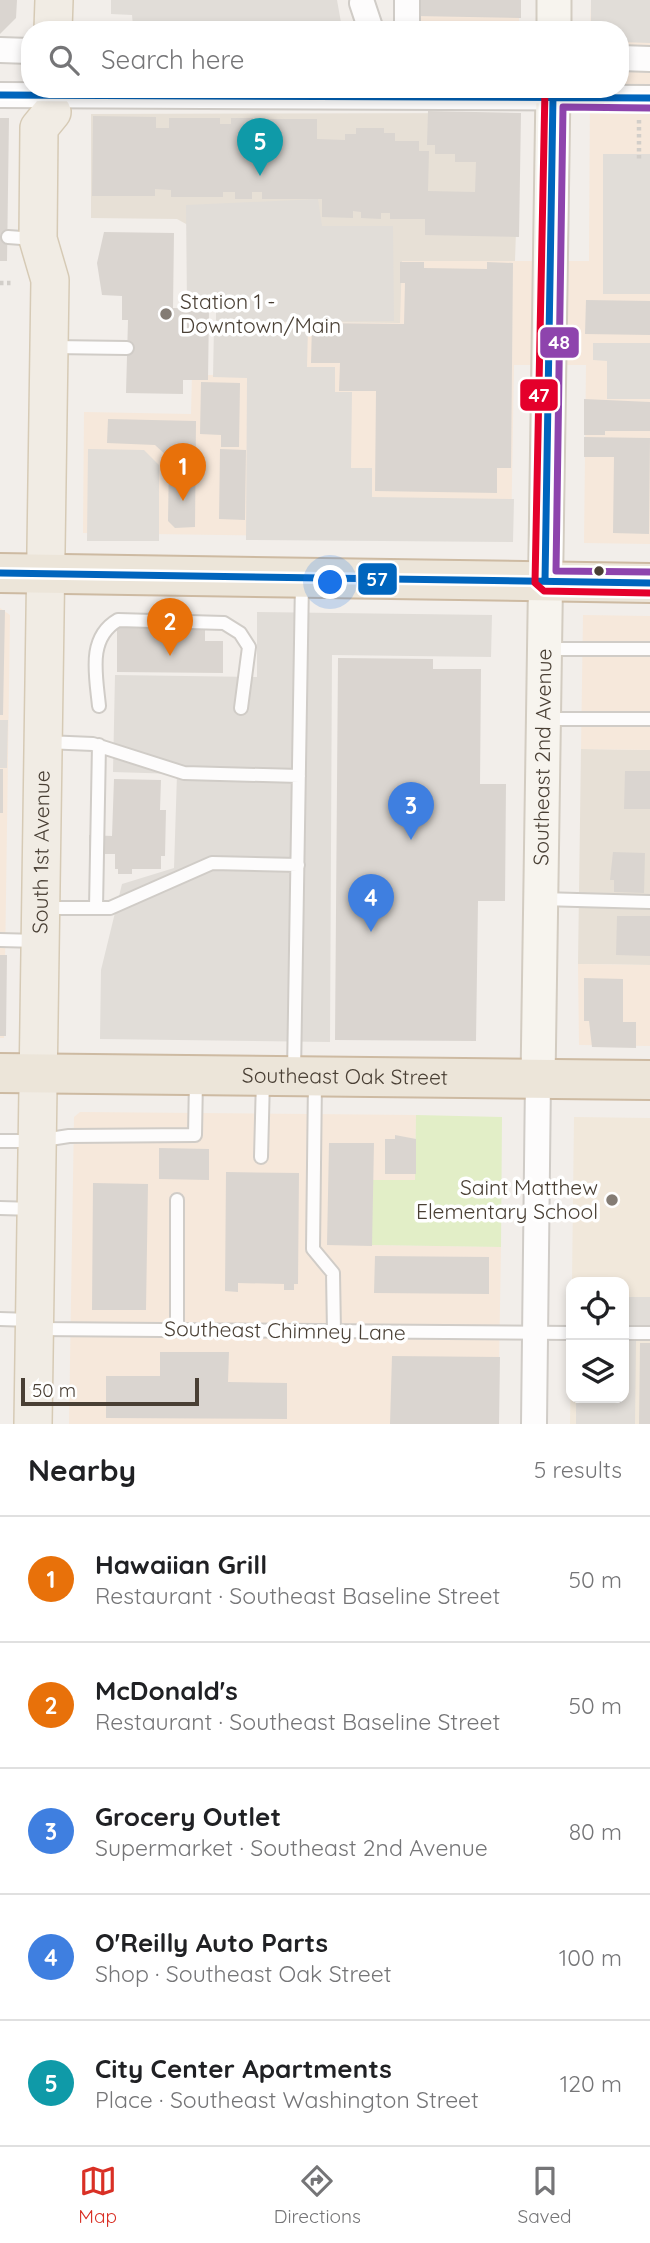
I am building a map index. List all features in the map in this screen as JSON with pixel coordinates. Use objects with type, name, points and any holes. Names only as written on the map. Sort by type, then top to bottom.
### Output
[{"type":"highway","points":[[0,573],[650,583]]},
{"type":"highway","name":"Southeast Oak Street","points":[[0,1073],[650,1080]]},
{"type":"main road","points":[[53,21],[54,0]]},
{"type":"main road","name":"South 1st Avenue","points":[[50,280],[23,238],[39,128],[52,99]]},
{"type":"main road","name":"South 1st Avenue","points":[[33,1424],[23,1323],[36,1209],[50,280],[63,239],[64,194],[64,129],[52,99]]},
{"type":"street","points":[[407,0],[407,21]]},
{"type":"street","points":[[554,0],[554,21]]},
{"type":"street","points":[[362,3],[368,21]]},
{"type":"street","points":[[0,50],[21,51]]},
{"type":"street","points":[[629,58],[650,59]]},
{"type":"street","points":[[0,95],[21,97]]},
{"type":"street","points":[[52,99],[136,98]]},
{"type":"street","name":"Southeast 2nd Avenue","points":[[534,1424],[553,98]]},
{"type":"street","points":[[591,98],[645,105]]},
{"type":"lane","points":[[49,347],[127,348]]},
{"type":"lane","points":[[302,577],[298,865],[291,1076],[313,1248],[334,1273],[334,1332]]},
{"type":"lane","points":[[99,706],[97,647],[105,628],[118,620],[224,623],[240,633],[249,647],[241,708]]},
{"type":"lane","points":[[544,649],[650,649]]},
{"type":"lane","points":[[543,719],[650,719]]},
{"type":"lane","points":[[43,742],[99,745],[184,773],[299,776]]},
{"type":"lane","points":[[96,908],[99,745]]},
{"type":"lane","points":[[0,940],[96,908],[110,908],[212,863],[298,865]]},
{"type":"lane","points":[[541,899],[650,902]]},
{"type":"lane","points":[[0,1141],[37,1141],[69,1136],[195,1135],[196,1075]]},
{"type":"lane","points":[[261,1157],[291,1076]]},
{"type":"lane","points":[[177,1200],[177,1330]]},
{"type":"lane","points":[[0,1208],[36,1209]]},
{"type":"lane","name":"Southeast Chimney Lane","points":[[23,1323],[177,1330],[566,1333]]},
{"type":"lane","points":[[629,1333],[650,1333]]},
{"type":"path","points":[[639,161],[645,105]]},
{"type":"path","points":[[0,283],[13,283]]},
{"type":"shaded area","points":[[111,0],[337,0],[341,21],[133,21],[132,15],[111,14]]},
{"type":"shaded area","points":[[412,0],[519,0],[519,21],[411,21]]},
{"type":"shaded area","points":[[591,0],[650,0],[650,544],[584,543],[586,365],[514,365],[511,539],[83,533],[84,412],[191,414],[192,375],[245,375],[246,322],[400,323],[402,261],[589,261],[590,98],[629,98],[629,21],[590,21]]},
{"type":"shaded area","points":[[591,0],[650,0],[650,43],[629,42],[629,21],[591,21]]},
{"type":"shaded area","points":[[520,113],[515,261],[402,261],[401,323],[270,322],[215,240],[177,219],[91,218],[91,114]]},
{"type":"shaded area","points":[[603,154],[650,154],[650,294],[603,294]]},
{"type":"shaded area","points":[[318,199],[322,226],[393,226],[394,321],[216,322],[216,304],[187,305],[186,205]]},
{"type":"shaded area","points":[[214,326],[308,327],[307,367],[335,367],[335,392],[352,392],[351,468],[372,468],[372,497],[514,499],[513,542],[246,540],[247,378],[213,377]]},
{"type":"shaded area","points":[[593,343],[650,343],[650,399],[607,399],[607,361],[593,360]]},
{"type":"shaded area","points":[[88,449],[144,450],[159,465],[159,541],[87,541]]},
{"type":"shaded area","points":[[0,608],[10,615],[4,1038],[0,1038]]},
{"type":"shaded area","points":[[257,612],[492,615],[491,657],[332,655],[330,1042],[100,1039],[101,970],[122,884],[174,868],[177,774],[113,772],[115,675],[257,677]]},
{"type":"shaded area","points":[[583,615],[650,616],[650,750],[581,749]]},
{"type":"shaded area","points":[[0,720],[8,720],[7,768],[0,768]]},
{"type":"shaded area","points":[[581,749],[650,750],[650,965],[578,964]]},
{"type":"shaded area","points":[[578,964],[650,965],[650,1046],[579,1045]]},
{"type":"shaded area","points":[[80,1112],[416,1115],[415,1181],[372,1180],[371,1245],[501,1247],[498,1424],[69,1424],[74,1117]]},
{"type":"shaded area","name":"Saint Matthew Elementary School","points":[[574,1117],[650,1118],[650,1424],[570,1424],[570,1403],[629,1403],[629,1277],[572,1277]]},
{"type":"shaded area","points":[[629,1297],[650,1297],[650,1341],[636,1341],[635,1424],[576,1424],[576,1403],[629,1403]]},
{"type":"green space","points":[[416,1115],[502,1117],[501,1247],[371,1245],[371,1180],[415,1180]]},
{"type":"building","points":[[0,0],[17,0],[16,18],[0,34]]},
{"type":"building","points":[[414,0],[521,0],[521,18],[414,16]]},
{"type":"building","points":[[428,111],[521,113],[519,237],[425,235],[425,219],[390,219],[390,213],[381,213],[381,219],[361,218],[361,212],[353,211],[353,218],[322,217],[322,199],[262,199],[262,192],[252,192],[252,199],[235,199],[235,192],[223,192],[223,197],[171,197],[171,190],[155,189],[155,196],[92,196],[93,116],[156,117],[156,128],[169,128],[169,118],[220,118],[220,124],[231,124],[231,118],[253,118],[253,125],[261,125],[261,119],[317,119],[317,139],[345,140],[345,134],[356,134],[356,128],[384,128],[384,133],[395,133],[395,141],[419,141],[419,151],[429,151],[428,191],[475,192],[476,162],[455,162],[455,154],[435,154],[435,145],[427,145]]},
{"type":"building","points":[[0,118],[9,118],[7,261],[0,261]]},
{"type":"building","name":"Station 1 - Downtown/Main","points":[[104,232],[174,233],[173,308],[209,309],[208,380],[183,380],[183,394],[126,393],[128,320],[122,320],[122,296],[102,295],[97,263]]},
{"type":"building","points":[[400,262],[424,262],[424,268],[487,269],[487,262],[513,263],[511,468],[497,468],[497,493],[375,491],[376,391],[339,391],[340,363],[311,363],[312,323],[404,324],[405,283],[400,283]]},
{"type":"building","points":[[586,300],[650,301],[650,335],[585,334]]},
{"type":"building","points":[[201,382],[240,383],[239,447],[221,447],[221,435],[200,434]]},
{"type":"building","points":[[584,399],[650,402],[650,431],[605,431],[605,435],[584,435]]},
{"type":"building","points":[[108,419],[196,421],[195,527],[175,528],[168,521],[169,458],[155,445],[107,443]]},
{"type":"building","points":[[584,437],[650,438],[649,534],[613,533],[614,457],[584,457]]},
{"type":"building","points":[[220,449],[246,450],[245,520],[219,519]]},
{"type":"building","points":[[0,610],[5,610],[3,715],[0,715]]},
{"type":"building","points":[[117,624],[205,626],[205,641],[223,641],[223,673],[117,672]]},
{"type":"building","points":[[338,658],[433,659],[433,669],[481,669],[480,784],[506,784],[505,901],[478,901],[476,1041],[335,1040]]},
{"type":"building","points":[[0,769],[3,769],[3,813],[0,813]]},
{"type":"building","points":[[625,771],[650,771],[650,809],[624,809]]},
{"type":"building","points":[[114,779],[161,780],[160,810],[166,810],[165,856],[161,856],[161,869],[132,869],[132,874],[118,874],[118,869],[115,869],[115,854],[89,854],[89,835],[112,836]]},
{"type":"building","points":[[613,852],[645,853],[644,893],[614,892],[614,880],[610,880]]},
{"type":"building","points":[[617,916],[650,916],[650,956],[616,955]]},
{"type":"building","points":[[0,955],[7,955],[6,1036],[0,1036]]},
{"type":"building","points":[[584,978],[623,979],[623,1022],[636,1022],[636,1048],[592,1047],[589,1021],[584,1021]]},
{"type":"building","points":[[395,1135],[416,1139],[416,1174],[385,1174],[385,1139],[395,1139]]},
{"type":"building","points":[[329,1143],[374,1143],[372,1246],[327,1245]]},
{"type":"building","points":[[159,1148],[209,1149],[209,1180],[159,1179]]},
{"type":"building","points":[[226,1172],[299,1173],[298,1284],[294,1284],[294,1290],[284,1290],[284,1284],[238,1283],[238,1292],[225,1291]]},
{"type":"building","points":[[93,1183],[148,1184],[146,1310],[92,1310]]},
{"type":"building","points":[[375,1256],[489,1257],[489,1294],[374,1293]]},
{"type":"building","points":[[640,1343],[650,1343],[650,1424],[639,1424]]},
{"type":"building","points":[[160,1352],[229,1352],[228,1382],[287,1383],[287,1419],[106,1418],[106,1376],[160,1376]]},
{"type":"building","points":[[392,1356],[500,1357],[499,1424],[390,1424]]},
{"type":"transit line","name":"57","points":[[0,95],[21,95]]},
{"type":"transit line","name":"47","points":[[545,98],[535,583],[544,591],[650,593]]},
{"type":"transit line","name":"57","points":[[545,581],[553,98]]},
{"type":"transit line","name":"57","points":[[629,98],[650,98]]},
{"type":"transit line","name":"48","points":[[650,108],[563,107],[556,571],[650,572]]},
{"type":"transit line","name":"57","points":[[0,573],[650,583]]},
{"type":"place","name":"City Center Apartments","points":[[260,176]]},
{"type":"place","name":"Station 1 - Downtown/Main","points":[[166,314]]},
{"type":"place","name":"Hawaiian Grill","points":[[183,501]]},
{"type":"place","name":"McDonald's","points":[[170,656]]},
{"type":"place","name":"Grocery Outlet","points":[[411,840]]},
{"type":"place","name":"O'Reilly Auto Parts","points":[[371,932]]},
{"type":"place","name":"Saint Matthew Elementary School","points":[[612,1200]]}]
